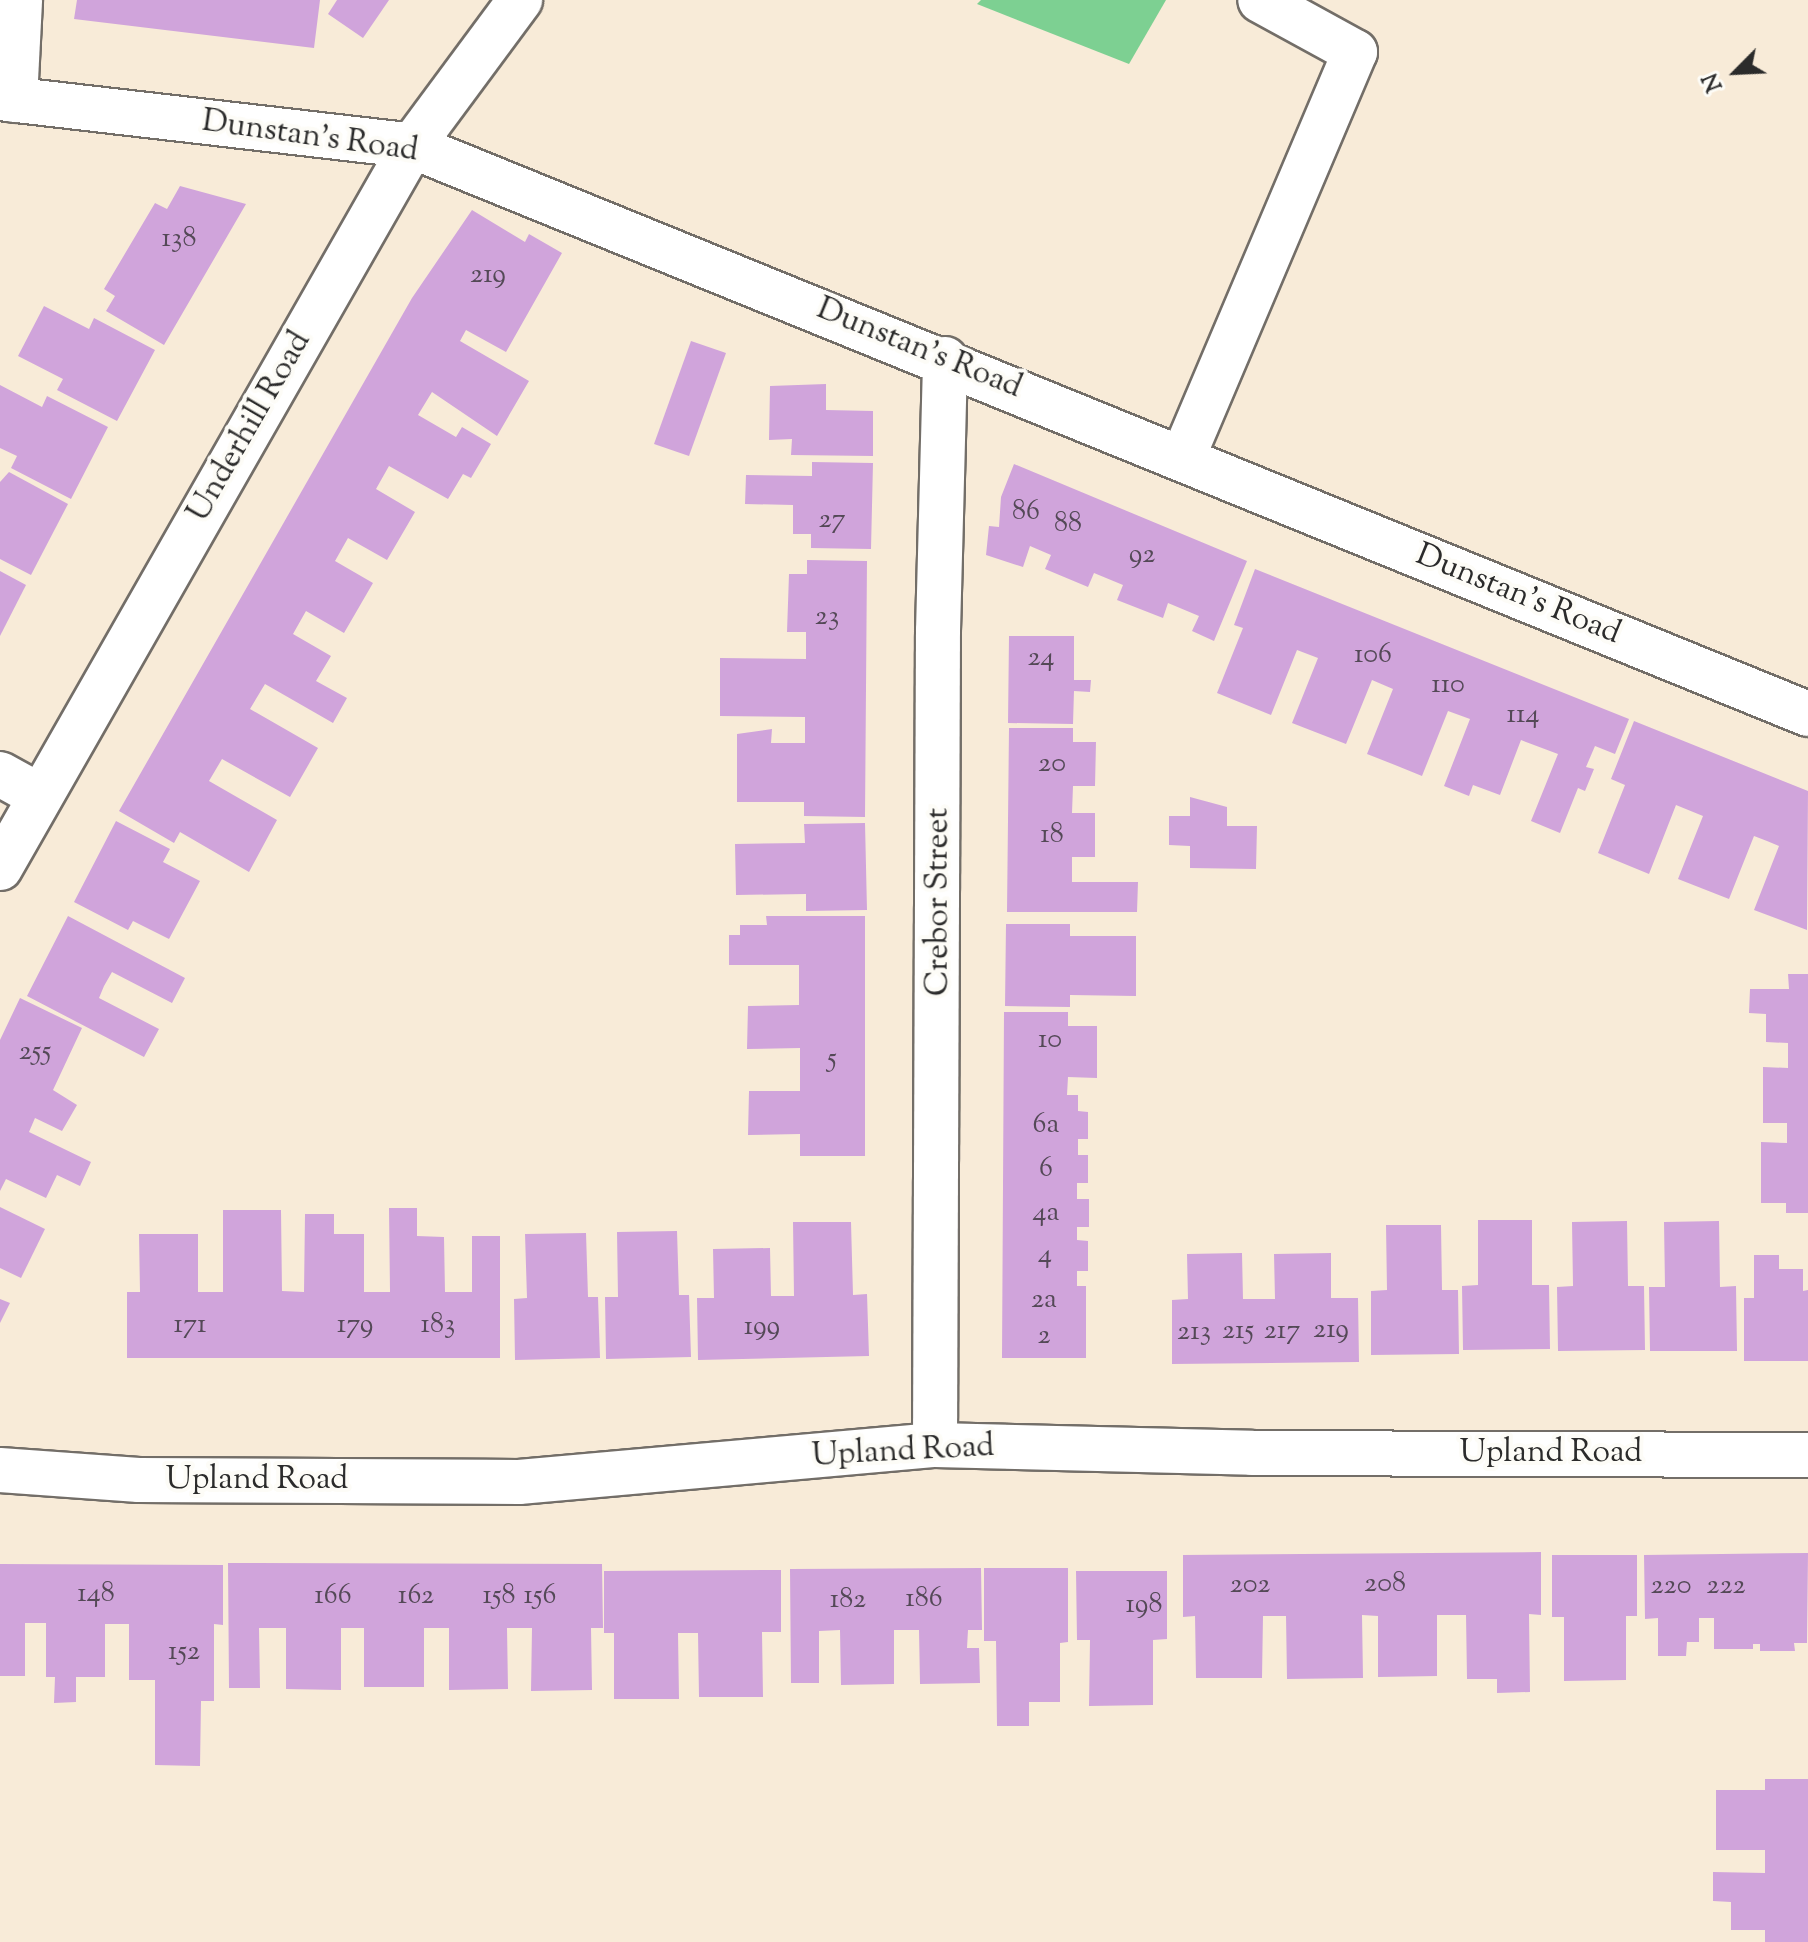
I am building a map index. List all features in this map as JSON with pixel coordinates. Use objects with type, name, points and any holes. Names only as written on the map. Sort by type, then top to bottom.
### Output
[{"type":"street","points":[[7,99],[20,0]]},
{"type":"street","name":"Underhill Road","points":[[0,868],[38,795],[412,146],[520,0]]},
{"type":"street","points":[[1183,457],[1355,52],[1260,0]]},
{"type":"street","name":"Dunstan's Road","points":[[7,99],[412,146],[945,359],[1808,714]]},
{"type":"street","name":"Crebor Street","points":[[935,1445],[938,631],[945,359]]},
{"type":"street","points":[[0,774],[38,795]]},
{"type":"street","name":"Upland Road","points":[[0,1470],[139,1480],[519,1482],[935,1445],[1252,1453],[1808,1455]]},
{"type":"green space","points":[[981,0],[1166,0],[1129,64],[977,4]]},
{"type":"building","points":[[77,0],[320,0],[314,48],[74,19]]},
{"type":"building","points":[[337,0],[389,0],[363,38],[328,14]]},
{"type":"building","points":[[180,186],[246,204],[164,345],[106,311],[115,296],[104,289],[155,203],[167,209]]},
{"type":"building","points":[[472,210],[525,242],[529,234],[562,253],[506,352],[466,330],[460,341],[529,381],[497,436],[432,392],[418,415],[456,437],[462,427],[491,444],[471,478],[463,474],[448,499],[389,466],[376,489],[415,512],[387,560],[348,538],[335,561],[373,583],[344,633],[306,611],[293,634],[331,656],[316,681],[347,698],[333,723],[265,684],[250,709],[318,748],[290,797],[222,759],[209,781],[277,820],[249,872],[180,832],[174,843],[119,811],[412,298]]},
{"type":"building","points":[[44,306],[89,329],[94,318],[155,350],[117,421],[57,390],[63,379],[18,356]]},
{"type":"building","points":[[691,341],[726,353],[689,456],[654,444]]},
{"type":"building","points":[[826,384],[826,410],[873,411],[873,456],[791,455],[792,439],[769,440],[770,386]]},
{"type":"building","points":[[0,385],[42,407],[47,396],[108,427],[71,499],[11,468],[17,456],[0,448]]},
{"type":"building","points":[[812,462],[873,463],[871,549],[811,548],[811,534],[793,534],[793,505],[745,504],[746,475],[812,476]]},
{"type":"building","points":[[1014,464],[1247,561],[1214,641],[1192,631],[1199,616],[1168,603],[1163,618],[1117,600],[1123,585],[1094,573],[1088,587],[1045,569],[1051,555],[1030,546],[1023,567],[986,555],[989,526],[999,527],[1001,497]]},
{"type":"building","points":[[9,472],[68,504],[31,575],[0,559],[0,482]]},
{"type":"building","points":[[807,560],[867,561],[865,817],[804,816],[804,802],[737,802],[737,734],[772,729],[771,743],[805,743],[805,717],[720,716],[720,658],[806,659],[806,632],[787,632],[789,574],[807,574]]},
{"type":"building","points":[[1255,569],[1629,719],[1615,754],[1595,746],[1586,767],[1594,769],[1585,791],[1578,788],[1560,833],[1531,821],[1558,754],[1521,740],[1500,795],[1473,785],[1469,796],[1444,786],[1470,719],[1448,711],[1422,776],[1367,754],[1393,689],[1372,680],[1346,744],[1292,723],[1318,658],[1297,650],[1271,715],[1217,693],[1243,628],[1234,625]]},
{"type":"building","points":[[0,571],[26,585],[0,636]]},
{"type":"building","points":[[1009,636],[1074,636],[1074,680],[1091,680],[1090,692],[1074,691],[1073,724],[1008,723]]},
{"type":"building","points":[[1634,721],[1808,791],[1807,930],[1754,910],[1779,846],[1767,841],[1754,836],[1729,899],[1678,879],[1703,816],[1676,805],[1649,874],[1598,853],[1625,785],[1611,779]]},
{"type":"building","points":[[1009,728],[1073,728],[1073,742],[1096,742],[1095,786],[1073,786],[1072,813],[1095,813],[1095,857],[1072,857],[1072,882],[1138,882],[1137,912],[1007,912]]},
{"type":"building","points":[[1190,797],[1227,807],[1227,826],[1257,826],[1256,869],[1190,868],[1190,846],[1169,845],[1169,816],[1190,816]]},
{"type":"building","points":[[116,821],[170,849],[163,862],[200,881],[169,939],[133,921],[128,930],[74,902]]},
{"type":"building","points":[[865,823],[867,910],[806,911],[806,894],[736,895],[735,844],[805,843],[804,824]]},
{"type":"building","points":[[68,916],[185,978],[172,1003],[112,972],[104,986],[99,998],[159,1029],[144,1057],[27,996]]},
{"type":"building","points":[[766,916],[865,916],[865,1156],[800,1156],[800,1134],[748,1135],[749,1091],[800,1091],[800,1048],[747,1049],[748,1006],[799,1005],[799,965],[729,965],[729,935],[740,935],[740,925],[767,925]]},
{"type":"building","points":[[1006,924],[1070,924],[1070,936],[1136,936],[1136,996],[1070,995],[1070,1007],[1005,1006]]},
{"type":"building","points":[[1788,974],[1808,974],[1808,1213],[1786,1213],[1786,1203],[1761,1203],[1761,1142],[1787,1143],[1787,1123],[1763,1123],[1763,1067],[1788,1068],[1788,1043],[1766,1042],[1766,1014],[1749,1013],[1750,989],[1789,989]]},
{"type":"building","points":[[20,998],[82,1028],[53,1090],[77,1105],[62,1131],[35,1118],[29,1132],[91,1162],[80,1186],[57,1175],[46,1198],[6,1179],[0,1191],[0,1040]]},
{"type":"building","points":[[1004,1012],[1068,1012],[1068,1026],[1097,1026],[1097,1078],[1068,1077],[1067,1095],[1078,1095],[1078,1111],[1088,1112],[1088,1139],[1078,1139],[1078,1155],[1088,1155],[1088,1183],[1077,1183],[1077,1199],[1089,1199],[1089,1227],[1077,1227],[1077,1240],[1088,1241],[1088,1271],[1077,1271],[1077,1286],[1086,1286],[1086,1358],[1002,1358]]},
{"type":"building","points":[[0,1207],[45,1229],[21,1278],[0,1268]]},
{"type":"building","points":[[389,1208],[417,1208],[417,1236],[444,1237],[445,1292],[472,1292],[472,1236],[500,1236],[500,1358],[127,1358],[127,1292],[140,1292],[139,1234],[198,1234],[198,1292],[223,1292],[223,1210],[281,1210],[282,1291],[304,1292],[305,1214],[334,1214],[334,1234],[364,1234],[364,1292],[390,1292]]},
{"type":"building","points":[[1478,1220],[1532,1220],[1532,1285],[1549,1285],[1550,1349],[1463,1350],[1462,1286],[1478,1285]]},
{"type":"building","points":[[1627,1221],[1628,1286],[1644,1286],[1645,1350],[1558,1351],[1557,1287],[1573,1286],[1572,1222]]},
{"type":"building","points":[[1719,1221],[1720,1287],[1736,1286],[1737,1351],[1650,1351],[1649,1287],[1665,1287],[1664,1222]]},
{"type":"building","points":[[793,1222],[851,1222],[853,1295],[867,1294],[869,1356],[698,1360],[697,1298],[714,1298],[713,1249],[770,1248],[771,1296],[794,1296]]},
{"type":"building","points":[[1386,1225],[1441,1225],[1442,1290],[1458,1290],[1459,1354],[1371,1355],[1371,1291],[1387,1290]]},
{"type":"building","points":[[677,1231],[679,1295],[689,1295],[691,1357],[606,1359],[605,1297],[618,1297],[617,1232]]},
{"type":"building","points":[[586,1233],[588,1297],[598,1297],[600,1358],[515,1360],[514,1299],[527,1298],[525,1234]]},
{"type":"building","points":[[1242,1253],[1243,1299],[1275,1299],[1274,1254],[1331,1253],[1331,1298],[1358,1298],[1359,1362],[1172,1364],[1172,1300],[1188,1299],[1187,1254]]},
{"type":"building","points":[[1754,1255],[1779,1255],[1779,1269],[1803,1269],[1803,1291],[1808,1290],[1808,1361],[1744,1361],[1744,1298],[1754,1298]]},
{"type":"building","points":[[0,1299],[10,1303],[0,1323]]},
{"type":"building","points":[[1541,1552],[1541,1615],[1529,1614],[1530,1692],[1497,1693],[1497,1679],[1467,1679],[1466,1615],[1437,1615],[1437,1676],[1378,1677],[1378,1616],[1362,1615],[1363,1678],[1287,1679],[1286,1616],[1263,1616],[1262,1678],[1196,1678],[1195,1616],[1183,1617],[1183,1555]]},
{"type":"building","points":[[1808,1553],[1807,1643],[1794,1643],[1795,1651],[1760,1651],[1760,1644],[1753,1644],[1753,1649],[1714,1649],[1714,1618],[1699,1618],[1699,1642],[1687,1642],[1686,1656],[1658,1656],[1658,1618],[1645,1619],[1644,1555]]},
{"type":"building","points":[[1552,1555],[1637,1555],[1637,1616],[1626,1616],[1626,1680],[1564,1681],[1564,1617],[1552,1617]]},
{"type":"building","points":[[228,1563],[602,1564],[603,1628],[591,1628],[592,1690],[531,1691],[532,1628],[507,1628],[508,1689],[449,1690],[449,1628],[424,1628],[424,1687],[364,1687],[364,1628],[341,1628],[341,1690],[286,1689],[286,1628],[259,1628],[260,1688],[229,1688]]},
{"type":"building","points":[[0,1564],[223,1565],[223,1625],[214,1624],[214,1701],[201,1701],[200,1766],[155,1765],[155,1680],[129,1680],[129,1624],[105,1624],[105,1677],[76,1677],[76,1702],[54,1703],[55,1677],[46,1677],[46,1623],[25,1623],[25,1676],[0,1676]]},
{"type":"building","points":[[981,1568],[982,1630],[968,1630],[967,1648],[979,1648],[980,1683],[920,1684],[919,1630],[894,1630],[894,1684],[841,1685],[840,1630],[819,1631],[819,1683],[791,1683],[790,1569]]},
{"type":"building","points":[[984,1568],[1068,1568],[1068,1642],[1060,1643],[1060,1702],[1029,1702],[1029,1726],[997,1726],[996,1641],[984,1641]]},
{"type":"building","points":[[781,1570],[781,1632],[762,1632],[763,1697],[699,1697],[698,1633],[678,1633],[679,1699],[614,1699],[614,1633],[604,1633],[604,1571]]},
{"type":"building","points":[[1076,1571],[1167,1571],[1167,1639],[1153,1640],[1153,1705],[1089,1706],[1090,1640],[1077,1640]]},
{"type":"building","points":[[1765,1779],[1808,1779],[1808,1942],[1765,1942],[1765,1930],[1731,1930],[1731,1902],[1713,1901],[1713,1872],[1765,1873],[1765,1850],[1716,1850],[1716,1790],[1765,1790]]}]
